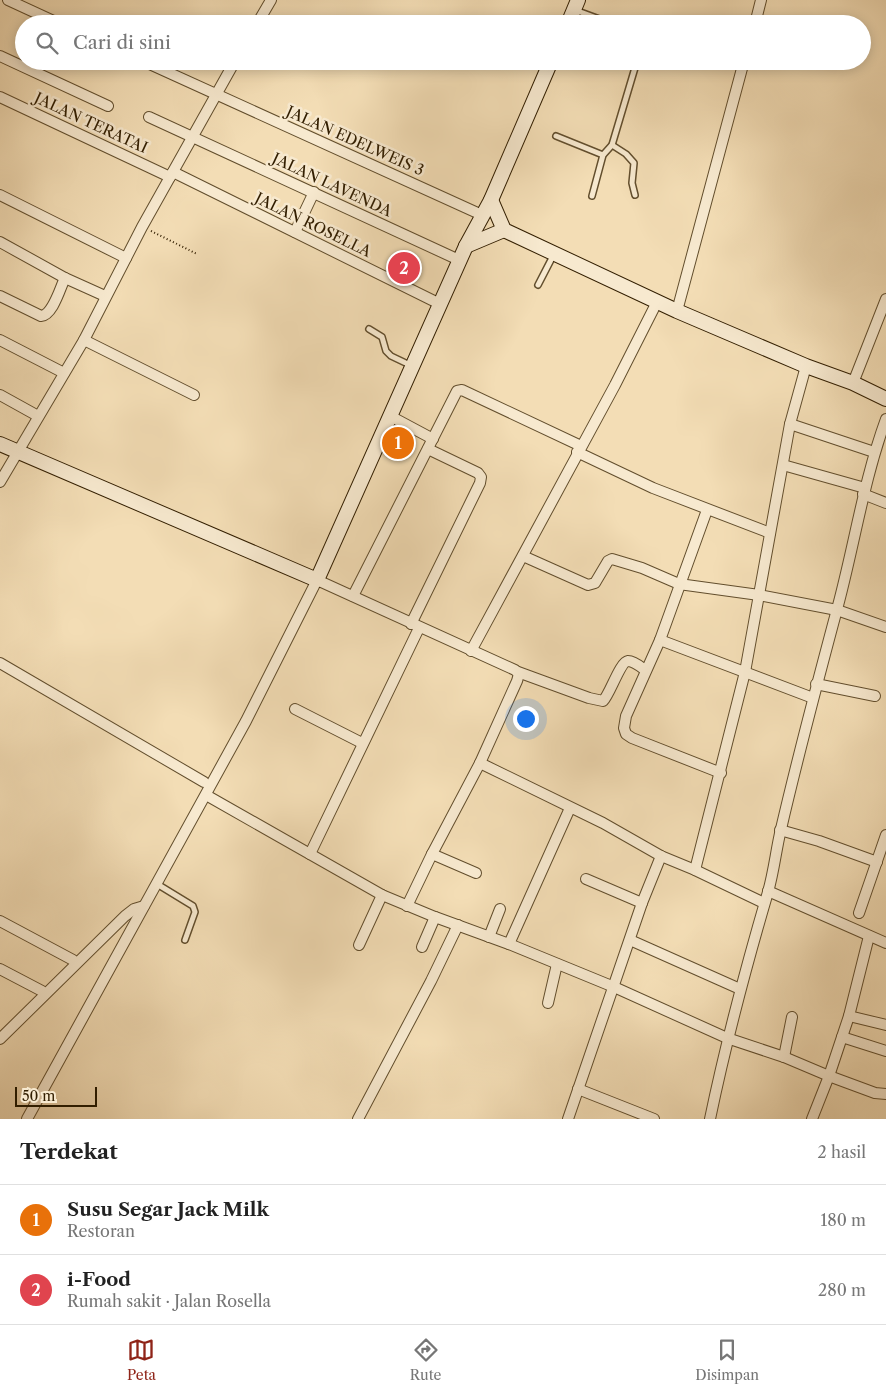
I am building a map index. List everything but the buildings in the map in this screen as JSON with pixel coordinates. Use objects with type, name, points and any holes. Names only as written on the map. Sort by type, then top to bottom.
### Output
[{"type":"street","points":[[8,0],[40,15]]},
{"type":"street","points":[[262,15],[271,0]]},
{"type":"street","points":[[757,15],[761,0]]},
{"type":"street","points":[[0,56],[15,63]]},
{"type":"street","points":[[30,70],[108,106]]},
{"type":"street","name":"JALAN EDELWEIS 3","points":[[162,70],[482,216]]},
{"type":"street","points":[[0,482],[84,340],[142,227],[230,70]]},
{"type":"street","points":[[27,1119],[246,722],[317,580],[459,260],[491,200],[548,70]]},
{"type":"street","points":[[677,311],[742,70]]},
{"type":"street","name":"JALAN TERATAI","points":[[0,97],[171,175]]},
{"type":"street","name":"JALAN LAVENDA","points":[[149,117],[459,260]]},
{"type":"street","name":"JALAN ROSELLA","points":[[171,175],[295,232],[440,304]]},
{"type":"street","points":[[295,232],[314,192]]},
{"type":"street","points":[[0,195],[126,258]]},
{"type":"street","points":[[491,200],[504,230],[677,311],[806,366],[853,383],[886,399]]},
{"type":"street","points":[[466,246],[504,230]]},
{"type":"street","points":[[0,242],[65,278],[105,296]]},
{"type":"street","points":[[0,296],[41,316],[46,315],[65,278]]},
{"type":"street","points":[[853,383],[886,300]]},
{"type":"street","points":[[471,651],[615,385],[657,302]]},
{"type":"street","points":[[0,340],[64,373]]},
{"type":"street","points":[[84,340],[194,395]]},
{"type":"street","points":[[694,870],[721,773],[745,672],[790,424],[806,366]]},
{"type":"street","points":[[353,596],[456,392],[460,390],[653,488],[707,510],[770,532]]},
{"type":"street","points":[[0,395],[38,416]]},
{"type":"street","points":[[390,416],[432,439]]},
{"type":"street","points":[[710,1119],[727,1038],[768,891],[780,830],[816,684],[837,610],[864,491],[874,452],[886,419]]},
{"type":"street","points":[[790,424],[874,452]]},
{"type":"street","points":[[0,444],[317,580],[518,672],[589,698],[603,701],[610,692],[622,664],[626,661],[630,661],[645,670]]},
{"type":"street","points":[[310,854],[347,780],[362,743],[392,686],[415,626],[480,483],[481,477],[478,473],[428,449]]},
{"type":"street","points":[[783,465],[864,491],[886,503]]},
{"type":"street","points":[[707,510],[660,640],[626,716],[624,728],[626,734],[721,773]]},
{"type":"street","points":[[523,556],[588,585],[595,583],[608,561],[612,559],[642,568],[679,584],[759,595],[837,610],[886,628]]},
{"type":"street","points":[[660,640],[813,698]]},
{"type":"street","points":[[0,663],[204,782]]},
{"type":"street","points":[[407,906],[480,762],[517,681],[518,672]]},
{"type":"street","points":[[816,684],[876,696]]},
{"type":"street","points":[[294,709],[362,743]]},
{"type":"street","points":[[480,762],[603,823],[661,856],[764,903]]},
{"type":"street","points":[[206,795],[382,895],[407,906],[509,944],[614,987],[727,1038],[784,1057],[875,1093],[886,1094]]},
{"type":"street","points":[[509,944],[570,808]]},
{"type":"street","points":[[780,830],[819,841],[876,862]]},
{"type":"street","points":[[859,913],[886,835]]},
{"type":"street","points":[[432,854],[476,873]]},
{"type":"street","points":[[568,1119],[642,903],[661,856]]},
{"type":"street","points":[[586,879],[642,903]]},
{"type":"street","points":[[768,891],[886,944]]},
{"type":"street","points":[[359,945],[382,895]]},
{"type":"street","points":[[0,1039],[125,916],[134,909],[144,906]]},
{"type":"street","points":[[489,937],[500,909]]},
{"type":"street","points":[[422,947],[435,917]]},
{"type":"street","points":[[0,921],[73,960]]},
{"type":"street","points":[[358,1119],[458,926]]},
{"type":"street","points":[[812,1119],[849,1016],[869,936]]},
{"type":"street","points":[[630,940],[740,989]]},
{"type":"street","points":[[548,1003],[557,964]]},
{"type":"street","points":[[0,969],[42,992]]},
{"type":"street","points":[[849,1016],[886,1025]]},
{"type":"street","points":[[784,1057],[792,1017]]},
{"type":"street","points":[[842,1037],[886,1051]]},
{"type":"street","points":[[578,1089],[630,1115],[654,1119]]},
{"type":"lane","points":[[576,5],[595,15]]},
{"type":"lane","points":[[592,196],[603,155],[612,145],[634,70]]},
{"type":"lane","points":[[556,136],[603,155]]},
{"type":"lane","points":[[612,145],[626,154],[634,163],[632,183],[635,195]]},
{"type":"lane","points":[[538,285],[554,254]]},
{"type":"lane","points":[[369,329],[382,337],[386,351],[391,356],[412,366]]},
{"type":"lane","points":[[157,884],[193,906],[195,912],[185,940]]},
{"type":"path","points":[[142,227],[197,254]]},
{"type":"place","name":"i-Food","points":[[404,268]]},
{"type":"place","name":"Susu Segar Jack Milk","points":[[398,443]]}]
